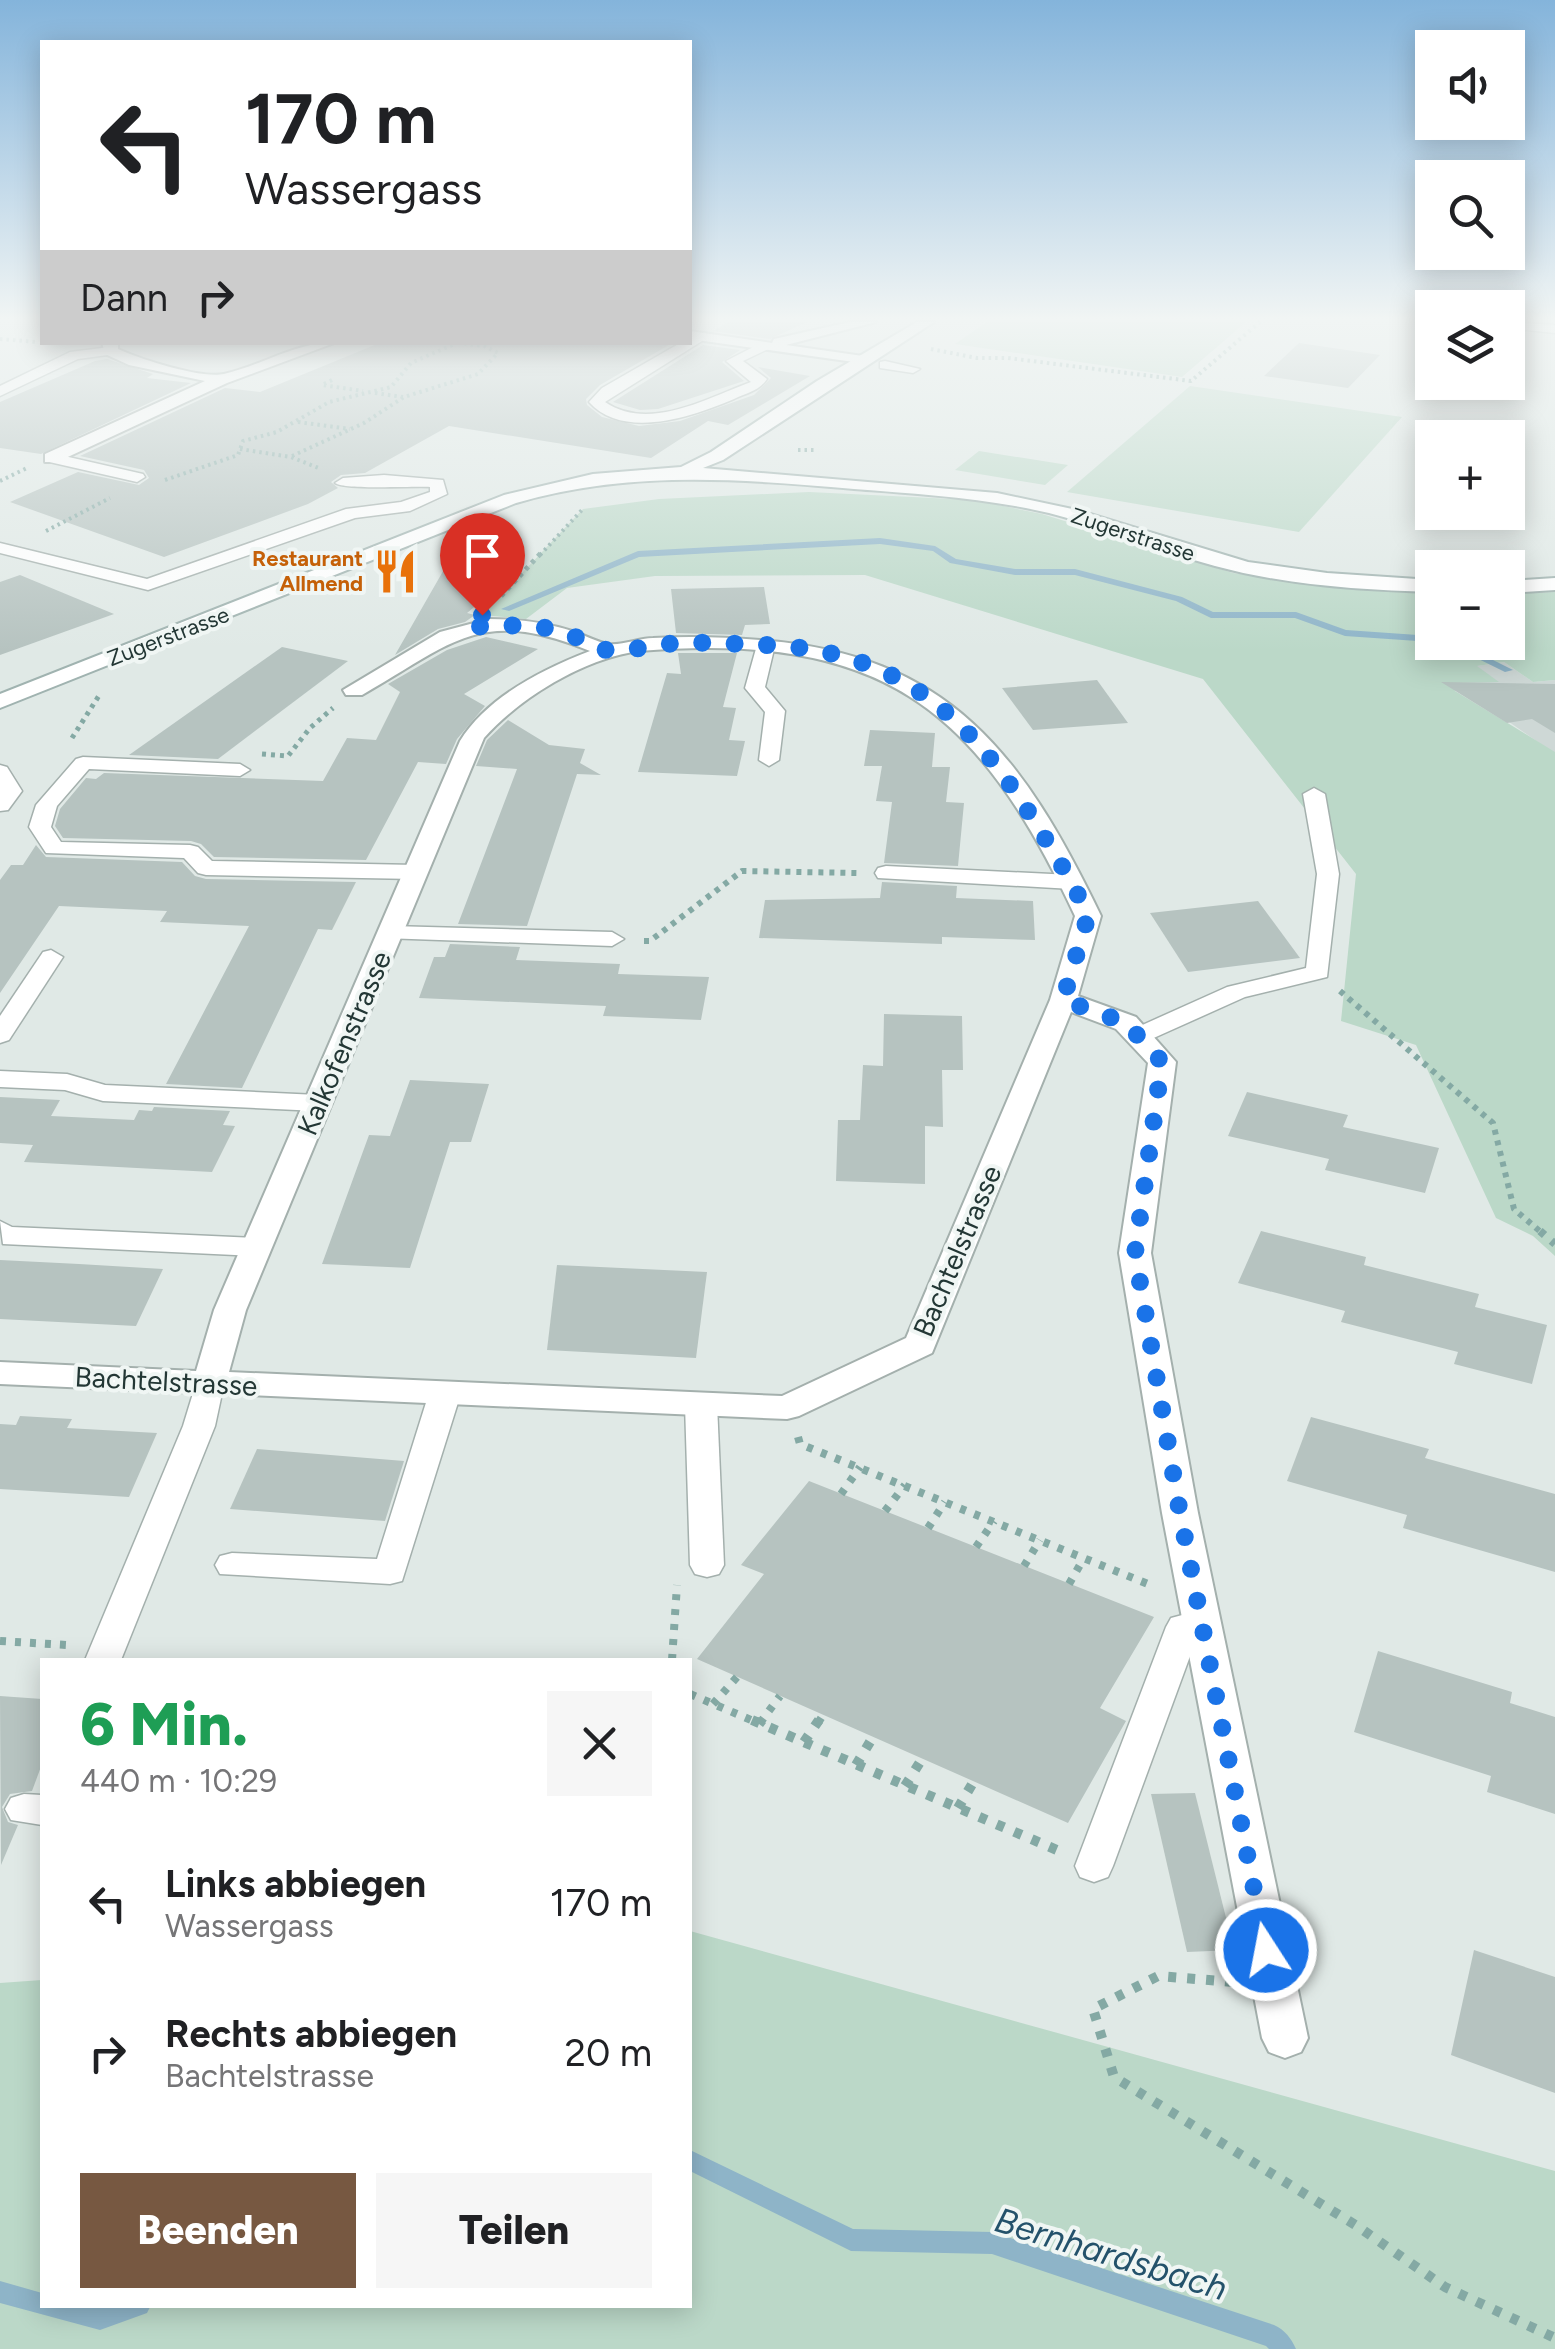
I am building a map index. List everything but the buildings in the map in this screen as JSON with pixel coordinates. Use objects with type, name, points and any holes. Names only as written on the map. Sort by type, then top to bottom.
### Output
[{"type":"street","points":[[51,458],[108,432]]},
{"type":"street","points":[[722,469],[770,432]]},
{"type":"street","points":[[722,469],[760,451],[788,432]]},
{"type":"street","name":"Zugerstrasse","points":[[503,504],[722,469]]},
{"type":"street","name":"Zugerstrasse","points":[[0,702],[534,491],[588,479],[682,470],[722,469],[959,492],[1020,502],[1199,556],[1271,572],[1415,585]]},
{"type":"street","points":[[1525,586],[1555,584]]},
{"type":"street","points":[[354,690],[467,627],[513,625],[562,632],[608,651]]},
{"type":"street","name":"Kalkofenstrasse","points":[[210,1384],[230,1310],[256,1246],[477,731],[526,692],[608,651],[669,644],[772,645]]},
{"type":"street","name":"Bachtelstrasse","points":[[0,1372],[787,1408],[920,1345],[1063,1000],[1088,916],[1072,882],[1002,770],[976,738],[937,702],[885,671],[821,652],[772,645]]},
{"type":"street","points":[[1063,1000],[1126,1023],[1162,1062],[1135,1253],[1192,1625],[1284,2038]]},
{"type":"lane","points":[[51,458],[144,481]]},
{"type":"lane","points":[[8,549],[148,584],[352,513],[404,507],[439,494],[437,483],[384,480],[343,484]]},
{"type":"lane","points":[[768,760],[774,711],[755,688],[772,645]]},
{"type":"lane","points":[[240,770],[83,762],[47,805],[40,827],[54,848],[190,852],[206,868],[416,872]]},
{"type":"lane","points":[[0,771],[11,790],[0,805]]},
{"type":"lane","points":[[1138,1036],[1236,992],[1318,972],[1328,874],[1314,794]]},
{"type":"lane","points":[[886,873],[1072,882]]},
{"type":"lane","points":[[391,934],[612,940]]},
{"type":"lane","points":[[0,1035],[51,958]]},
{"type":"lane","points":[[0,1079],[67,1082],[103,1093],[318,1103]]},
{"type":"lane","points":[[0,1230],[4,1235],[256,1246]]},
{"type":"lane","name":"Kalkofenstrasse","points":[[104,1658],[199,1426],[210,1384]]},
{"type":"lane","points":[[232,1565],[390,1572],[445,1394]]},
{"type":"lane","points":[[701,1404],[708,1565]]},
{"type":"lane","points":[[1094,1866],[1192,1625]]},
{"type":"path","points":[[144,481],[238,454],[243,440],[278,432]]},
{"type":"path","points":[[291,457],[344,432]]},
{"type":"path","points":[[8,549],[124,494]]},
{"type":"path","points":[[467,627],[583,509]]},
{"type":"path","points":[[612,940],[650,941],[742,871],[886,873]]},
{"type":"path","points":[[1318,972],[1493,1123],[1514,1208],[1555,1244]]},
{"type":"path","points":[[787,1408],[800,1444],[1174,1594],[1166,1615],[1192,1625]]},
{"type":"path","points":[[841,1494],[860,1467]]},
{"type":"path","points":[[885,1511],[905,1485]]},
{"type":"path","points":[[928,1528],[946,1502]]},
{"type":"path","points":[[976,1547],[994,1521]]},
{"type":"path","points":[[1024,1566],[1040,1540]]},
{"type":"path","points":[[1069,1584],[1084,1558]]},
{"type":"path","points":[[672,1658],[674,1587],[708,1565]]},
{"type":"path","points":[[0,1641],[71,1645]]},
{"type":"path","points":[[713,1704],[737,1677]]},
{"type":"path","points":[[692,1695],[1094,1866]]},
{"type":"path","points":[[759,1724],[780,1696]]},
{"type":"path","points":[[804,1742],[823,1715]]},
{"type":"path","points":[[856,1765],[874,1737]]},
{"type":"path","points":[[905,1786],[922,1759]]},
{"type":"path","points":[[958,1808],[974,1782]]},
{"type":"path","points":[[1274,1986],[1158,1976],[1093,2010],[1114,2077],[1357,2226],[1445,2287],[1555,2338]]},
{"type":"shaded area","points":[[1504,662],[1533,682],[1555,680],[1555,754],[1452,682],[1497,682],[1476,666]]},
{"type":"green space","points":[[1137,432],[1389,432],[1299,532],[1067,492]]},
{"type":"green space","points":[[979,451],[1068,465],[1045,485],[955,470]]},
{"type":"green space","points":[[809,492],[974,500],[1042,514],[1233,573],[1415,592],[1415,660],[1525,660],[1525,593],[1555,592],[1555,680],[1533,682],[1504,662],[1477,666],[1499,682],[1452,683],[1455,691],[1555,752],[1555,1256],[1533,1236],[1496,1218],[1416,1045],[1341,1021],[1356,874],[1203,679],[865,575],[655,576],[567,588],[526,619],[482,615],[583,509],[659,499]]},
{"type":"green space","points":[[692,1932],[1555,2171],[1555,2349],[0,2349],[0,1983],[40,1980],[40,2308],[692,2308]]},
{"type":"waterway","points":[[506,609],[638,554],[880,541],[935,549],[953,561],[1015,572],[1075,572],[1179,599],[1211,615],[1296,615],[1345,633],[1415,638]]},
{"type":"waterway","points":[[1487,660],[1508,670]]},
{"type":"waterway","name":"Bernhardsbach","points":[[692,2161],[851,2240],[992,2243],[1274,2337],[1284,2349]]},
{"type":"waterway","name":"Bernhardsbach","points":[[0,2292],[40,2303]]},
{"type":"waterway","name":"Bernhardsbach","points":[[59,2308],[100,2319],[131,2308]]},
{"type":"place","name":"Restaurant Allmend","points":[[396,571]]},
{"type":"route","points":[[482,615],[467,627],[513,625],[562,632],[608,651],[669,644],[778,645],[821,652],[885,671],[937,702],[976,738],[1002,770],[1072,882],[1088,916],[1063,1000],[1126,1023],[1162,1062],[1135,1253],[1180,1513],[1266,1950]]}]
